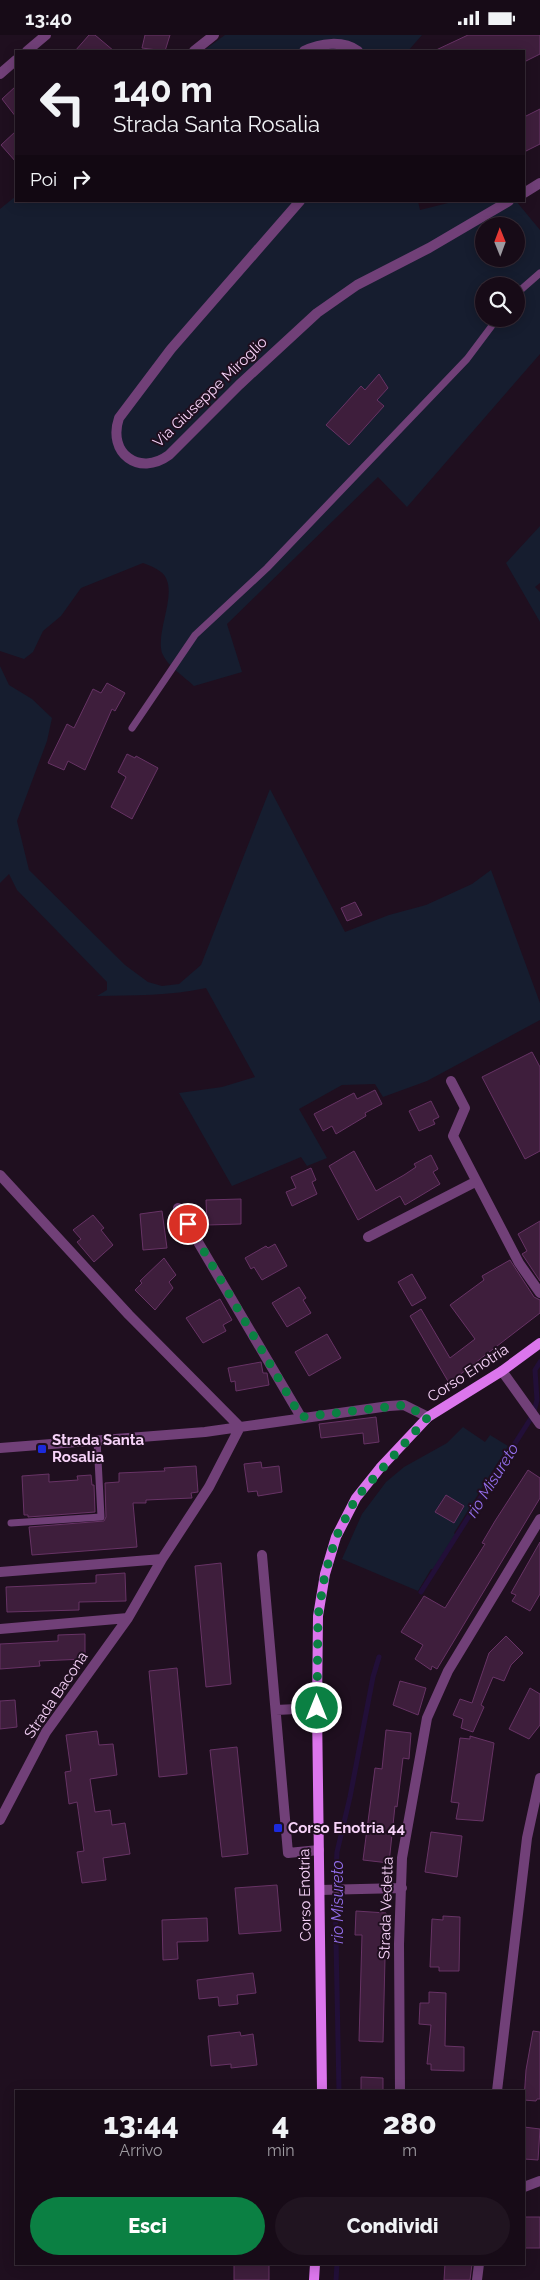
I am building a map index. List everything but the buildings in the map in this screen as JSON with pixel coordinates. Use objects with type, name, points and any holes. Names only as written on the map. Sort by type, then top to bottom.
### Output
[{"type":"main road","name":"Corso Enotria","points":[[322,2090],[324,1890],[319,1850],[317,1708],[318,1616],[325,1574],[336,1537],[356,1498],[428,1417],[502,1371],[540,1343]]},
{"type":"main road","points":[[314,2280],[315,2265]]},
{"type":"street","points":[[28,50],[46,35]]},
{"type":"street","points":[[195,50],[214,35]]},
{"type":"street","points":[[306,50],[333,44],[345,45],[356,50]]},
{"type":"street","points":[[0,74],[15,61]]},
{"type":"street","points":[[525,192],[540,183]]},
{"type":"street","name":"Via Giuseppe Miroglio","points":[[299,202],[171,349],[119,418],[116,437],[119,447],[132,461],[152,464],[169,455],[279,347],[317,313],[356,285],[429,248],[507,202]]},
{"type":"street","points":[[451,1081],[465,1108],[453,1136],[475,1182],[519,1263],[540,1293]]},
{"type":"street","points":[[0,1175],[129,1315],[240,1427]]},
{"type":"street","points":[[368,1237],[475,1182]]},
{"type":"street","points":[[178,1208],[301,1417]]},
{"type":"street","points":[[502,1371],[538,1422]]},
{"type":"street","points":[[0,1448],[240,1427],[301,1417],[404,1405],[428,1417]]},
{"type":"street","name":"Strada Bacona","points":[[0,1820],[46,1732],[128,1618],[162,1559],[209,1487],[240,1427]]},
{"type":"street","name":"Strada Vedetta","points":[[400,2090],[398,2017],[402,1858],[427,1718],[448,1671],[540,1519]]},
{"type":"street","points":[[262,1555],[288,1853],[319,1850]]},
{"type":"street","points":[[0,1572],[162,1559]]},
{"type":"street","points":[[0,1629],[128,1618]]},
{"type":"street","points":[[276,1710],[317,1708]]},
{"type":"street","points":[[497,2090],[527,1838],[540,1777]]},
{"type":"street","points":[[324,1890],[402,1888]]},
{"type":"street","points":[[525,2187],[540,2181]]},
{"type":"street","points":[[477,2280],[479,2265]]},
{"type":"lane","points":[[525,286],[540,273]]},
{"type":"lane","points":[[132,728],[195,635],[267,568],[466,359],[491,327]]},
{"type":"lane","points":[[11,1523],[101,1517],[97,1440]]},
{"type":"shaded area","points":[[225,35],[422,35],[409,50],[204,50]]},
{"type":"shaded area","points":[[15,197],[15,202],[418,202],[420,210],[452,202],[517,202],[540,230],[540,354],[407,507],[378,477],[227,624],[242,672],[194,686],[164,658],[161,644],[169,588],[161,572],[143,563],[81,588],[61,616],[43,631],[33,652],[24,659],[0,651],[0,209]]},
{"type":"shaded area","points":[[540,526],[540,583],[535,587],[540,592],[540,622],[506,563]]},
{"type":"shaded area","points":[[0,666],[9,685],[32,699],[52,718],[47,741],[17,821],[29,870],[125,965],[148,982],[162,986],[179,984],[201,965],[270,789],[345,932],[389,915],[426,905],[472,884],[491,870],[540,1003],[540,1020],[427,1081],[383,1097],[375,1084],[342,1085],[299,1109],[327,1158],[307,1166],[301,1157],[232,1186],[179,1093],[222,1087],[255,1077],[206,988],[166,994],[97,996],[107,990],[107,982],[17,890],[9,874],[0,883]]},
{"type":"shaded area","points":[[463,1427],[485,1442],[490,1435],[508,1446],[454,1533],[456,1535],[433,1569],[431,1569],[418,1591],[342,1559],[362,1514],[386,1482],[404,1467],[447,1443]]},
{"type":"waterway","name":"rio Misureto","points":[[421,1592],[533,1415],[537,1400],[535,1370],[540,1362]]},
{"type":"waterway","name":"rio Misureto","points":[[339,2090],[335,1890],[337,1852],[350,1797],[373,1677],[379,1657]]},
{"type":"waterway","name":"rio Misureto","points":[[336,2280],[337,2265]]},
{"type":"place","name":"Strada Santa Rosalia","points":[[42,1449]]},
{"type":"place","name":"Corso Enotria 44","points":[[278,1828]]},
{"type":"route","points":[[188,1224],[301,1417],[404,1405],[428,1417],[380,1468],[356,1498],[336,1537],[325,1574],[318,1616],[317,1708]]}]
